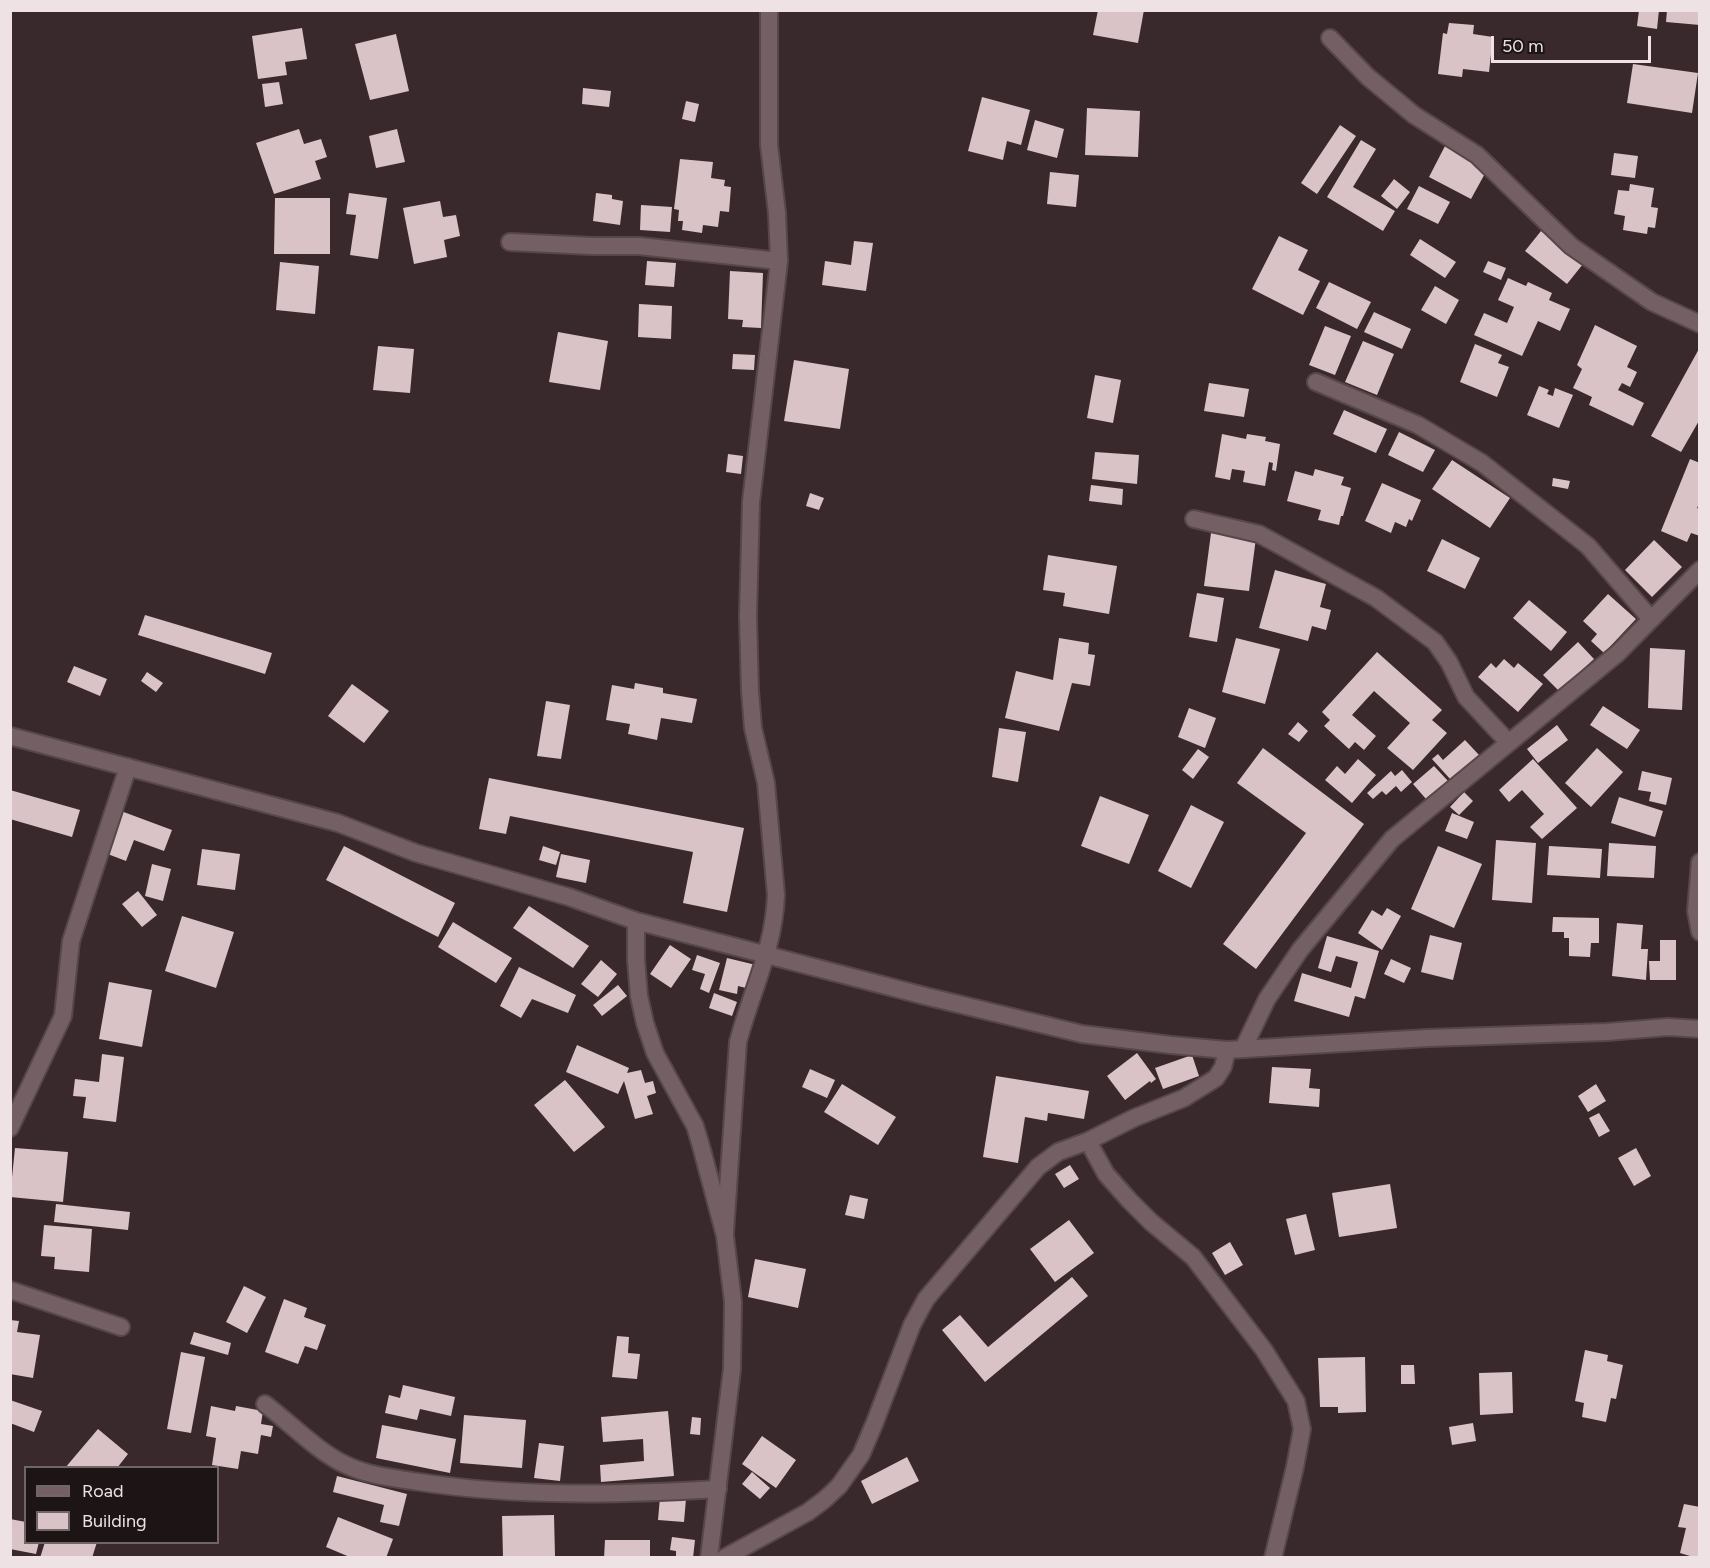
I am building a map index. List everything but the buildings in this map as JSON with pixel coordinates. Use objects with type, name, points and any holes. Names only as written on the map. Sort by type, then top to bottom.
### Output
[{"type":"street","points":[[725,1236],[738,1042],[767,955],[776,895],[766,783],[753,728],[748,574],[751,502],[779,261],[777,213],[769,145],[769,10]]},
{"type":"street","points":[[1330,38],[1368,77],[1414,115],[1477,156],[1572,246],[1652,302],[1700,324]]},
{"type":"street","points":[[510,242],[639,246],[779,261]]},
{"type":"street","points":[[1316,382],[1418,425],[1482,463],[1588,546],[1651,619]]},
{"type":"street","points":[[1194,519],[1258,534],[1376,598],[1435,642],[1449,662],[1466,697],[1509,743]]},
{"type":"street","points":[[724,1557],[808,1512],[839,1486],[861,1455],[912,1325],[926,1299],[1038,1167],[1058,1152],[1184,1098],[1216,1078],[1300,950],[1392,839],[1618,653],[1700,570]]},
{"type":"street","points":[[10,735],[338,823],[416,853],[569,897],[636,921],[925,996],[1083,1034],[1171,1046],[1235,1049],[1428,1038],[1607,1032],[1668,1027],[1700,1029]]},
{"type":"street","points":[[10,1128],[63,1016],[71,941],[128,767]]},
{"type":"street","points":[[1700,862],[1696,910],[1700,932]]},
{"type":"street","points":[[636,921],[639,996],[645,1023],[655,1053],[695,1126],[725,1236],[733,1302],[732,1369],[709,1557]]},
{"type":"street","points":[[1088,1141],[1106,1174],[1129,1200],[1192,1257],[1263,1350],[1296,1401],[1302,1429],[1274,1557]]},
{"type":"street","points":[[10,1290],[121,1327]]},
{"type":"street","points":[[265,1404],[326,1454],[346,1465],[373,1475],[455,1487],[591,1494],[644,1494],[718,1489]]}]
